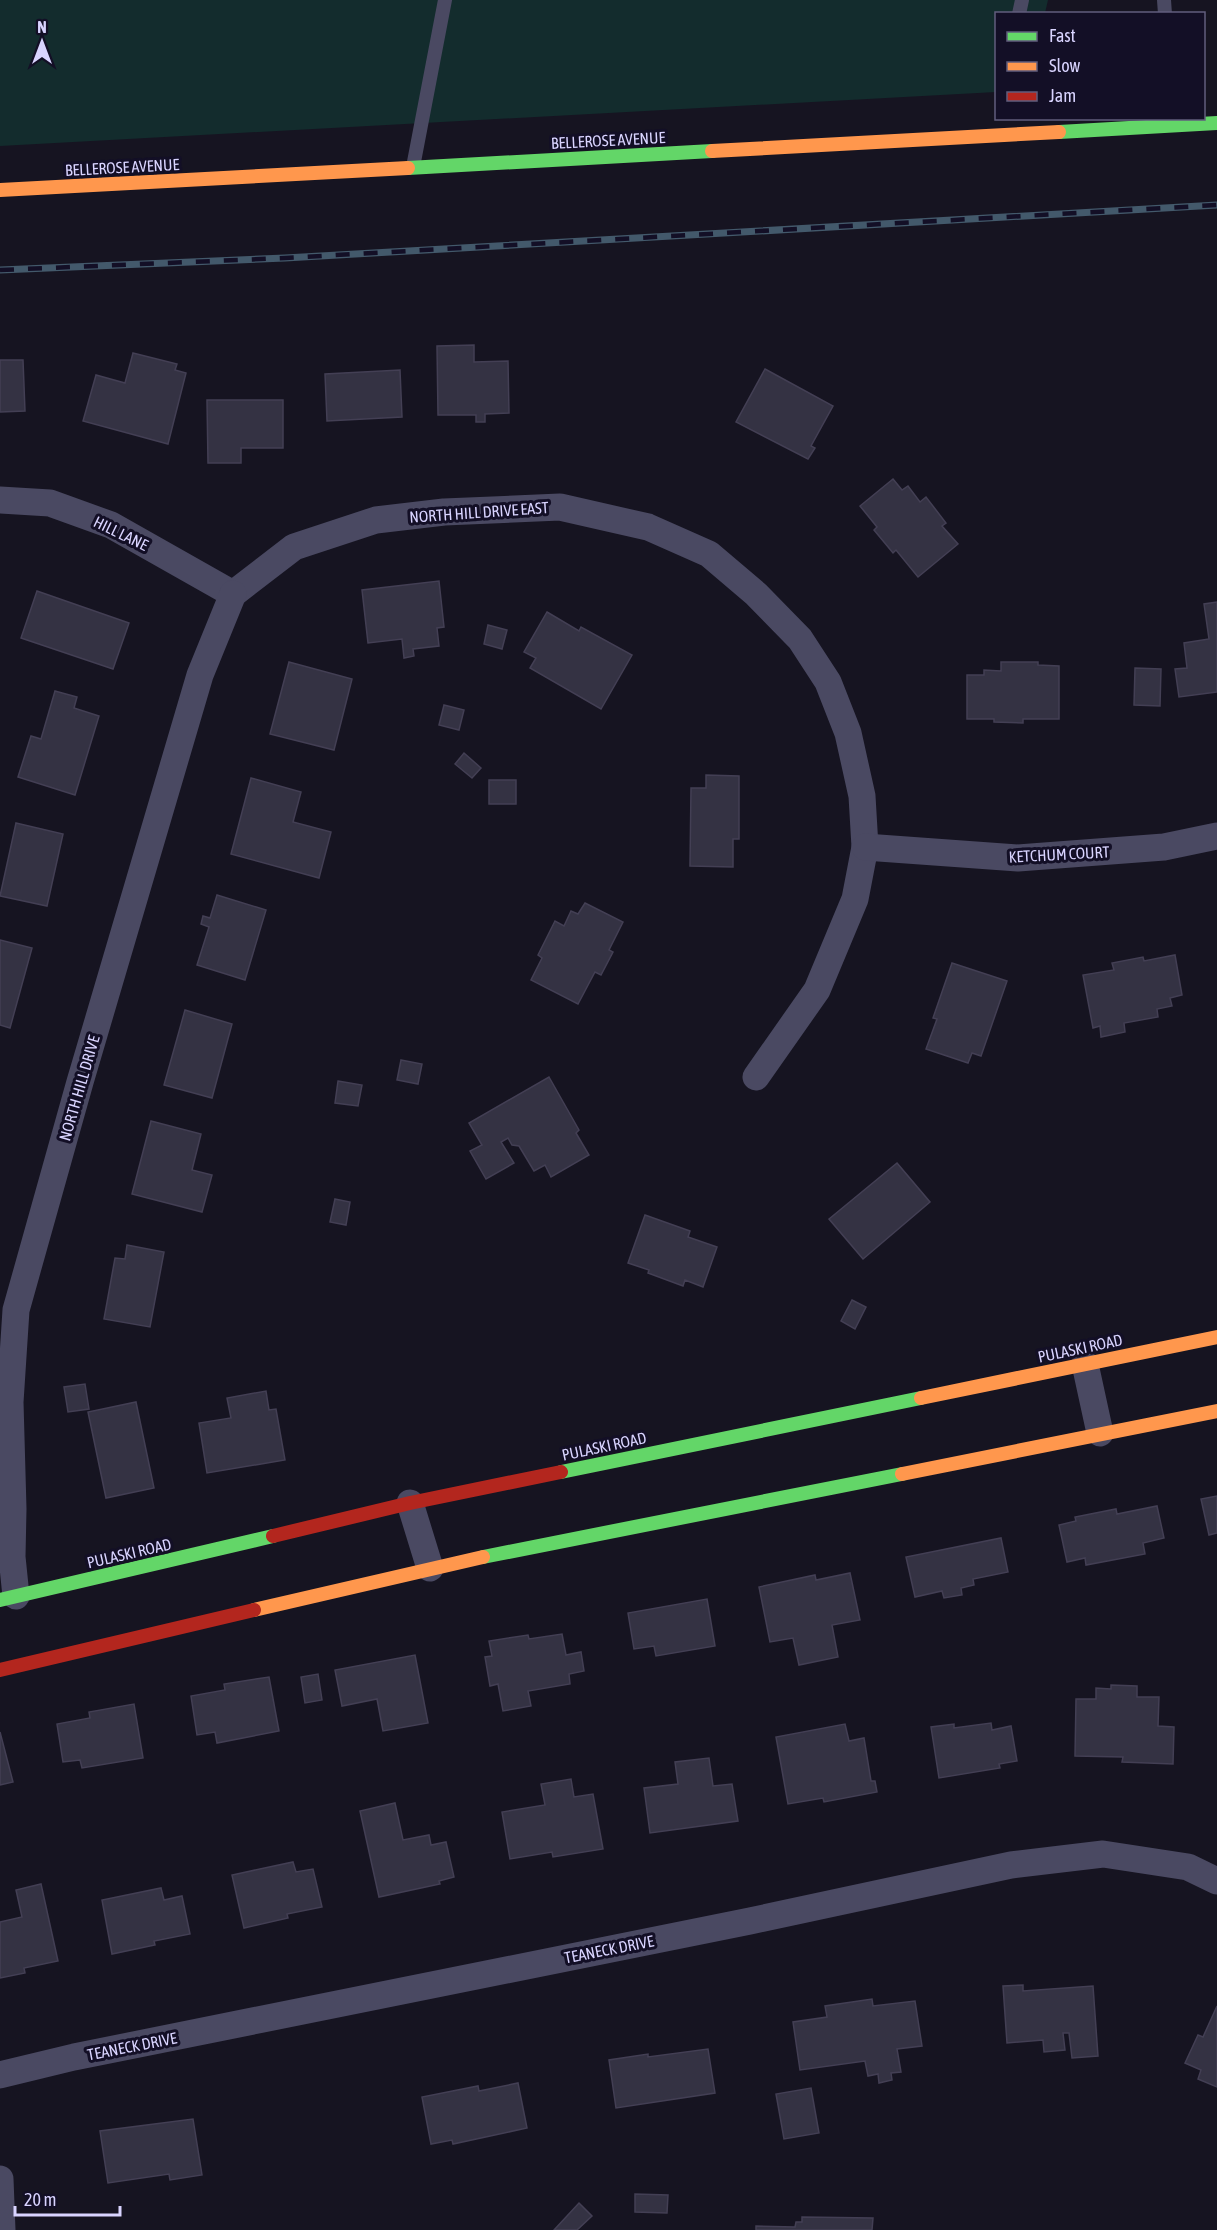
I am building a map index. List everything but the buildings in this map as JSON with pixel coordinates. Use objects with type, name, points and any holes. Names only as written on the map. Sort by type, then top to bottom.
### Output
[{"type":"street","name":"BELLEROSE AVENUE","points":[[0,190],[994,135],[1171,122],[1217,123]]},
{"type":"street","name":"HILL LANE","points":[[0,501],[50,503],[111,525],[233,594]]},
{"type":"street","name":"NORTH HILL DRIVE EAST","points":[[233,594],[294,547],[376,520],[444,512],[560,507],[648,527],[709,554],[756,594],[800,639],[828,682],[848,733],[862,796],[865,847],[855,899],[817,990],[756,1077]]},
{"type":"street","name":"NORTH HILL DRIVE","points":[[8,1598],[13,1509],[9,1402],[16,1310],[80,1082],[200,675],[233,594]]},
{"type":"street","name":"KETCHUM COURT","points":[[865,847],[1018,858],[1164,847],[1217,836]]},
{"type":"street","name":"PULASKI ROAD","points":[[8,1598],[410,1503],[1217,1336]]},
{"type":"street","points":[[1085,1364],[1100,1433]]},
{"type":"street","points":[[0,1670],[430,1568],[1217,1411]]},
{"type":"street","points":[[410,1503],[430,1568]]},
{"type":"street","name":"TEANECK DRIVE","points":[[0,2075],[86,2055],[726,1926],[1011,1865],[1103,1854],[1188,1867],[1217,1881]]},
{"type":"street","points":[[0,2179],[2,2230]]},
{"type":"lane","points":[[413,167],[445,0]]},
{"type":"lane","points":[[994,135],[998,120]]},
{"type":"green space","points":[[0,0],[1048,0],[1045,12],[995,12],[995,92],[0,146]]},
{"type":"railway","points":[[0,270],[285,258],[1217,205]]},
{"type":"traffic: fast","points":[[1059,132],[1217,123]]},
{"type":"traffic: fast","points":[[408,168],[712,151]]},
{"type":"traffic: fast","points":[[561,1472],[921,1398]]},
{"type":"traffic: fast","points":[[483,1557],[902,1474]]},
{"type":"traffic: fast","points":[[0,1600],[273,1536]]},
{"type":"traffic: slow","points":[[712,151],[1059,132]]},
{"type":"traffic: slow","points":[[0,190],[408,168]]},
{"type":"traffic: slow","points":[[921,1398],[1217,1337]]},
{"type":"traffic: slow","points":[[902,1474],[1217,1411]]},
{"type":"traffic: slow","points":[[254,1610],[483,1557]]},
{"type":"traffic: jam","points":[[273,1536],[410,1503],[561,1472]]},
{"type":"traffic: jam","points":[[0,1670],[254,1610]]}]
